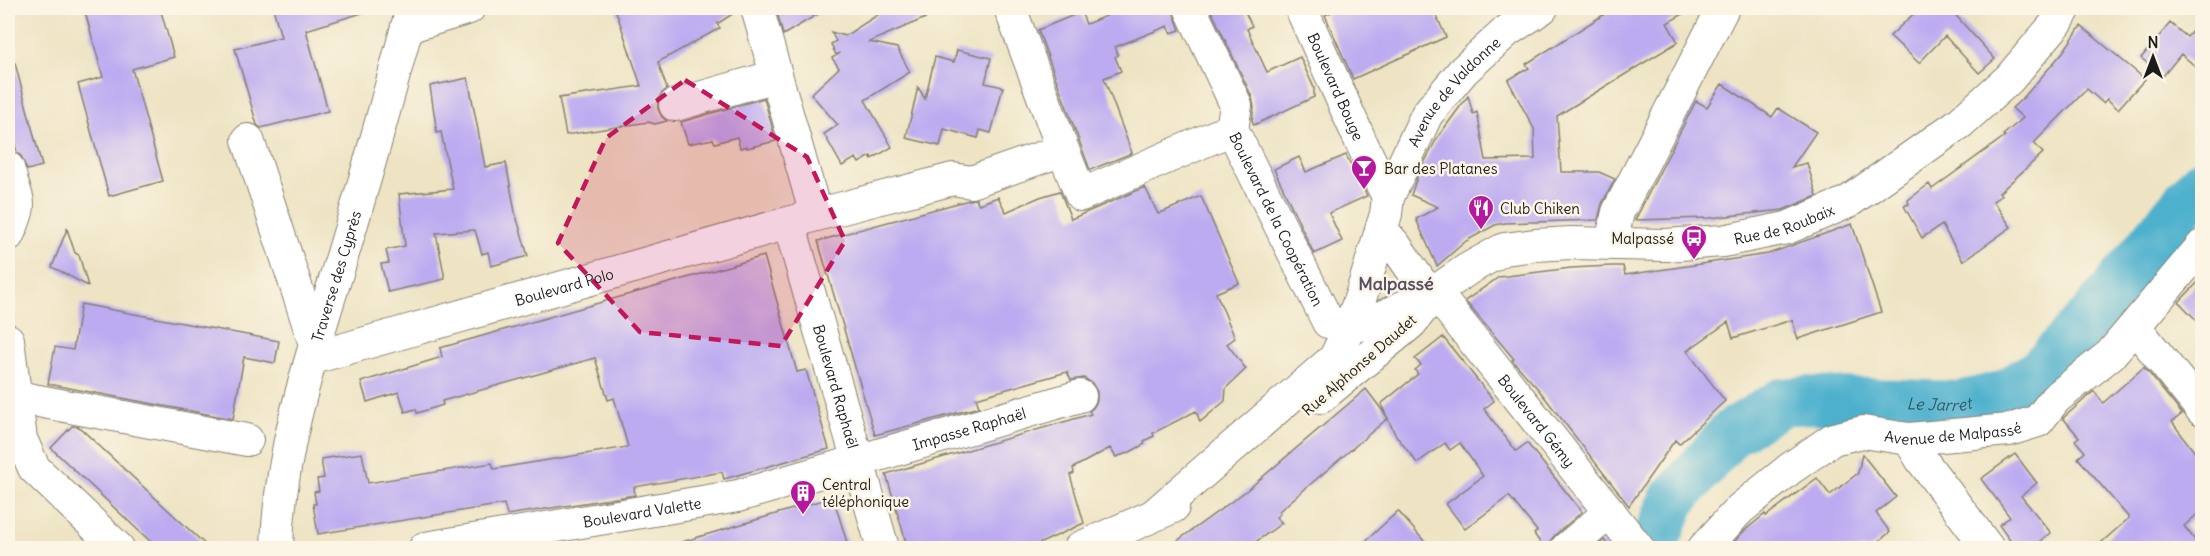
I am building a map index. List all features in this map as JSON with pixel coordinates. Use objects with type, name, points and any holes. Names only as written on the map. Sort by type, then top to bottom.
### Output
[{"type":"street","points":[[410,17],[469,8]]},
{"type":"street","name":"Boulevard Raphaël","points":[[757,8],[776,76],[802,219],[858,462],[883,549]]},
{"type":"street","points":[[802,219],[952,179],[971,182],[1063,150],[1010,8]]},
{"type":"street","points":[[1190,8],[1236,105],[1232,129]]},
{"type":"street","name":"Boulevard Bouge","points":[[1301,8],[1388,197]]},
{"type":"street","name":"Avenue de Valdonne","points":[[1350,326],[1381,229],[1388,197],[1427,114],[1463,70],[1507,31],[1542,8]]},
{"type":"street","points":[[1611,243],[1618,212],[1723,8]]},
{"type":"street","name":"Rue de Roubaix","points":[[1435,292],[1468,269],[1504,249],[1535,244],[1666,244],[1723,240],[1787,228],[1848,202],[1960,123],[2001,87],[2058,21],[2065,8]]},
{"type":"street","name":"Traverse des Cyprès","points":[[277,549],[278,526],[294,420],[370,165],[410,17]]},
{"type":"street","points":[[675,105],[776,76]]},
{"type":"street","name":"Boulevard de la Coopération","points":[[1063,150],[1081,195],[1232,129],[1328,322],[1350,326]]},
{"type":"street","points":[[248,140],[314,351]]},
{"type":"street","points":[[8,168],[19,197],[18,213],[8,235]]},
{"type":"street","name":"Boulevard Polo","points":[[314,351],[802,219]]},
{"type":"street","points":[[1381,229],[1422,284],[1435,292]]},
{"type":"street","name":"Avenue de Malpassé","points":[[1704,549],[1740,509],[1791,468],[1833,439],[1863,432],[1909,439],[2009,430],[2038,421],[2055,399],[2110,356],[2202,246]]},
{"type":"street","name":"Rue Alphonse Daudet","points":[[1155,514],[1335,358],[1350,326],[1367,324],[1435,292]]},
{"type":"street","name":"Rue Alphonse Daudet","points":[[1080,549],[1155,514],[1189,501],[1294,421],[1411,323],[1435,292]]},
{"type":"street","name":"Boulevard Gémy","points":[[1435,292],[1625,532]]},
{"type":"street","points":[[2135,327],[2202,410]]},
{"type":"street","points":[[8,339],[21,439],[34,468],[118,549]]},
{"type":"street","name":"Impasse Raphaël","points":[[858,462],[1080,396]]},
{"type":"street","points":[[17,397],[247,440]]},
{"type":"street","points":[[1909,439],[1920,459],[1988,549]]},
{"type":"street","name":"Boulevard Valette","points":[[425,549],[738,496],[858,462]]},
{"type":"street","points":[[1567,549],[1625,532]]},
{"type":"highlighted area","points":[[685,80],[807,157],[845,241],[781,346],[640,332],[558,243],[606,138]]},
{"type":"building","points":[[84,8],[160,8],[174,57],[132,69],[163,181],[109,196],[78,84],[103,77]]},
{"type":"building","points":[[273,8],[361,8],[362,13],[306,30],[328,111],[261,128],[257,125],[235,49],[281,37]]},
{"type":"building","points":[[615,8],[740,9],[717,24],[720,28],[658,62],[667,89],[658,100],[658,109],[667,121],[566,135],[559,98],[641,86]]},
{"type":"building","points":[[776,8],[828,8],[783,35]]},
{"type":"building","points":[[876,8],[949,8],[869,42],[897,48],[910,72],[865,100],[892,147],[872,159],[871,156],[859,163],[856,158],[842,166],[824,134],[838,125],[811,94],[839,68],[832,58],[840,53],[836,55],[831,44],[836,41],[831,32],[845,36],[879,14]]},
{"type":"building","points":[[1126,8],[1172,8],[1180,30],[1171,33],[1168,26],[1115,47],[1118,55],[1115,57],[1121,71],[1104,78],[1132,153],[1090,170],[1038,30],[1081,12],[1086,24]]},
{"type":"building","points":[[1210,8],[1243,8],[1252,26],[1247,29],[1267,72],[1300,57],[1314,88],[1314,97],[1254,125],[1252,97]]},
{"type":"building","points":[[1340,8],[1433,8],[1446,37],[1353,79],[1325,15]]},
{"type":"building","points":[[1614,8],[1694,8],[1667,23],[1678,42],[1557,116],[1561,172],[1599,172],[1615,179],[1602,204],[1598,220],[1495,225],[1466,241],[1437,266],[1416,219],[1438,207],[1411,195],[1417,177],[1437,138],[1468,96],[1473,114],[1477,112],[1486,160],[1535,159],[1534,129],[1508,80],[1529,68],[1526,64]]},
{"type":"building","points":[[1920,8],[1949,8],[1995,59],[1979,73],[1945,36],[1919,63],[1890,36]]},
{"type":"building","points":[[2202,20],[2202,72],[2181,54],[2163,76],[2141,58],[2170,23],[2187,37]]},
{"type":"building","points":[[2081,26],[2145,79],[2118,109],[2107,99],[2103,103],[2087,89],[2034,143],[2043,153],[1999,193],[2002,195],[1993,201],[2011,227],[1963,261],[1942,225],[1922,238],[1904,206],[1909,204],[1908,200],[1929,184],[1932,189],[2005,136],[2003,135],[2023,118],[2012,108],[2063,52]]},
{"type":"building","points":[[957,50],[991,58],[985,83],[1003,87],[991,133],[980,130],[978,138],[944,129],[940,146],[906,138],[918,87],[925,99],[935,57],[954,62]]},
{"type":"building","points":[[15,63],[42,166],[27,170],[21,156],[17,153],[8,117],[8,64]]},
{"type":"building","points":[[468,78],[485,167],[506,163],[515,212],[528,256],[491,266],[488,252],[482,254],[475,230],[436,233],[445,279],[388,292],[381,264],[389,263],[386,250],[405,246],[399,194],[453,189],[441,132],[437,133],[430,86]]},
{"type":"building","points":[[1722,84],[1772,117],[1778,108],[1816,132],[1792,167],[1807,163],[1817,196],[1783,210],[1709,218],[1635,220],[1696,101],[1707,107]]},
{"type":"building","points":[[764,98],[776,141],[747,148],[747,146],[740,148],[737,137],[715,143],[713,139],[688,144],[681,122]]},
{"type":"building","points":[[1346,155],[1367,196],[1329,213],[1342,241],[1314,254],[1274,169],[1299,157],[1306,172]]},
{"type":"building","points":[[1145,187],[1158,214],[1201,196],[1239,283],[1216,293],[1235,338],[1227,344],[1246,369],[1226,388],[1225,401],[1200,422],[1196,411],[1153,433],[1154,436],[1144,441],[1145,444],[1130,452],[1116,457],[1110,448],[1073,468],[1074,473],[1070,475],[1084,523],[1028,549],[908,549],[886,474],[1091,414],[1089,411],[1097,401],[1097,392],[1092,383],[1084,378],[1071,380],[1067,372],[976,398],[979,407],[875,435],[818,241],[969,200],[976,199],[979,204],[998,197],[1006,212],[1060,191],[1071,219]]},
{"type":"building","points":[[1852,224],[1881,312],[1798,339],[1792,320],[1733,338],[1728,322],[1687,351],[1725,401],[1679,444],[1675,440],[1629,506],[1539,390],[1465,301],[1499,277],[1571,268],[1611,266],[1623,266],[1625,275],[1768,254]]},
{"type":"building","points":[[67,229],[75,253],[79,255],[88,286],[52,267]]},
{"type":"building","points":[[764,256],[797,372],[806,370],[829,449],[724,479],[722,472],[634,487],[635,495],[507,515],[504,504],[318,534],[313,504],[316,504],[314,492],[319,491],[317,479],[324,478],[321,459],[362,453],[368,483],[492,463],[494,469],[628,447],[614,398],[608,400],[595,358],[442,401],[443,405],[417,413],[416,409],[405,412],[399,392],[367,402],[361,382],[442,357],[440,348]]},
{"type":"building","points":[[2202,278],[2202,326],[2179,302]]},
{"type":"building","points":[[81,304],[279,341],[275,363],[244,357],[233,419],[48,384],[55,347],[73,350]]},
{"type":"building","points":[[1443,337],[1494,401],[1484,409],[1516,451],[1527,443],[1582,512],[1555,535],[1550,541],[1549,549],[1545,549],[1534,534],[1537,531],[1509,496],[1465,529],[1446,504],[1483,476],[1460,443],[1450,450],[1445,443],[1417,463],[1395,434],[1381,404],[1418,374],[1415,370],[1421,365],[1415,359]]},
{"type":"building","points":[[2144,367],[2182,414],[2172,422],[2202,462],[2202,510],[2184,526],[2202,549],[2094,549],[2129,518],[2078,458],[2085,452],[2075,440],[2079,437],[2063,418],[2094,391],[2103,403]]},
{"type":"building","points":[[1366,389],[1388,418],[1278,512],[1280,514],[1276,517],[1282,523],[1257,541],[1263,549],[1166,549],[1246,491]]},
{"type":"building","points":[[72,426],[79,427],[210,549],[159,549],[51,448]]},
{"type":"building","points":[[1862,454],[1896,497],[1876,513],[1890,532],[1869,549],[1728,549],[1743,532],[1765,514],[1766,516],[1817,478],[1830,495],[1858,473]]},
{"type":"building","points":[[2015,454],[2037,483],[2021,496],[2051,533],[2031,549],[2016,549],[1999,525],[2010,517],[1981,479]]},
{"type":"building","name":"Central téléphonique","points":[[833,497],[849,549],[678,549],[678,543]]},
{"type":"building","points":[[1398,511],[1431,549],[1357,549]]},
{"type":"building","points":[[1604,540],[1611,549],[1594,549]]},
{"type":"waterway","name":"Le Jarret","points":[[1655,548],[1672,501],[1731,433],[1782,402],[1808,400],[1960,405],[2005,394],[2039,372],[2096,312],[2202,183]]},
{"type":"place","name":"Bar des Platanes","points":[[1364,191]]},
{"type":"place","name":"Club Chiken","points":[[1481,231]]},
{"type":"place","name":"Malpassé","points":[[1694,261]]},
{"type":"place","name":"Central téléphonique","points":[[803,516]]},
{"type":"district","name":"Malpassé","points":[[1396,283]]}]
